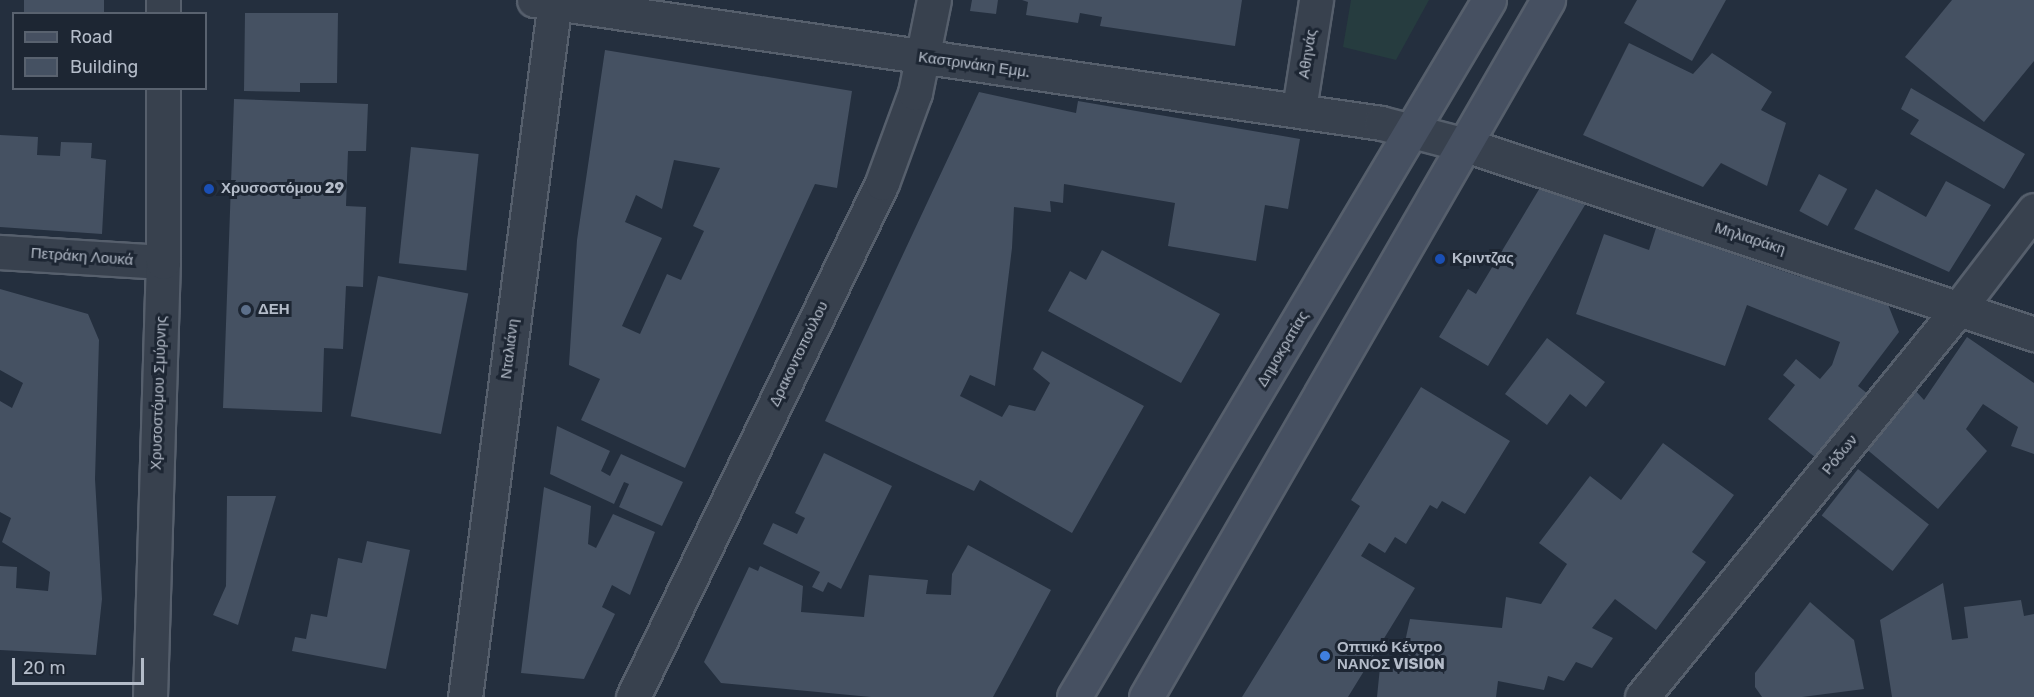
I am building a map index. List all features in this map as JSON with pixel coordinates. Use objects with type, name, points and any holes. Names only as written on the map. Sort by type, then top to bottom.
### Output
[{"type":"main road","name":"Δημοκρατίας","points":[[1074,697],[1414,130],[1489,0]]},
{"type":"main road","points":[[1146,697],[1548,0]]},
{"type":"street","name":"Δρακοντοπούλου","points":[[633,697],[882,183],[924,58],[934,0]]},
{"type":"street","name":"Αθηνάς","points":[[1299,109],[1316,0]]},
{"type":"street","name":"Καστρινάκη Εμμ.","points":[[548,1],[924,58],[1299,109],[1414,130]]},
{"type":"street","name":"Νταλιάνη","points":[[465,697],[548,1]]},
{"type":"street","name":"Χρυσοστόμου Σμύρνης","points":[[150,697],[163,262],[163,90]]},
{"type":"street","name":"Μηλιαράκη","points":[[1414,130],[1466,145],[2034,334]]},
{"type":"street","name":"Ρόδων","points":[[1642,697],[1959,308],[2034,210]]},
{"type":"street","name":"Πετράκη Λουκά","points":[[0,252],[163,262]]},
{"type":"green space","points":[[1351,0],[1429,0],[1396,60],[1343,47]]},
{"type":"building","points":[[24,0],[104,0],[104,12],[24,12]]},
{"type":"building","points":[[972,0],[998,0],[996,14],[970,11]]},
{"type":"building","points":[[1022,0],[1242,0],[1235,46],[1100,26],[1102,17],[1080,13],[1078,23],[1026,15],[1028,2]]},
{"type":"building","points":[[1637,0],[1726,0],[1692,61],[1624,23]]},
{"type":"building","points":[[1952,0],[2034,0],[2034,61],[1984,122],[1905,57]]},
{"type":"building","points":[[245,13],[338,13],[337,83],[300,83],[300,92],[244,91]]},
{"type":"building","points":[[1629,43],[1693,74],[1712,53],[1772,92],[1761,110],[1786,123],[1767,186],[1721,163],[1703,187],[1583,135]]},
{"type":"building","points":[[605,50],[852,91],[837,188],[815,184],[685,468],[581,420],[600,379],[569,365],[577,240]],"holes":[[[674,160],[720,168],[693,226],[704,231],[681,280],[667,274],[640,334],[622,326],[662,238],[625,222],[636,195],[662,209]]]},
{"type":"building","points":[[1911,88],[2025,154],[2004,189],[1910,134],[1919,120],[1901,109]]},
{"type":"building","points":[[979,92],[1076,113],[1078,101],[1300,139],[1288,209],[1265,205],[1256,261],[1168,246],[1175,203],[1064,184],[1063,203],[1050,201],[1051,212],[1014,207],[1012,248],[995,386],[970,375],[960,396],[1002,417],[1009,405],[1035,411],[1050,383],[1033,369],[1042,351],[1144,406],[1072,533],[980,480],[974,491],[825,421]]},
{"type":"building","points":[[234,99],[368,104],[366,151],[348,151],[346,206],[366,207],[363,287],[346,286],[343,349],[324,348],[322,412],[223,408]]},
{"type":"building","points":[[0,135],[38,137],[37,155],[60,156],[61,142],[92,143],[91,158],[106,160],[102,234],[0,227]]},
{"type":"building","points":[[411,147],[479,154],[466,270],[399,263]]},
{"type":"building","points":[[1819,174],[1847,189],[1828,226],[1799,211]]},
{"type":"building","points":[[1544,181],[1585,205],[1488,366],[1439,337],[1468,289],[1476,294]]},
{"type":"building","points":[[1946,181],[1991,205],[1949,272],[1854,229],[1876,189],[1926,217]]},
{"type":"building","points":[[1656,228],[1801,277],[1803,271],[1887,302],[1899,332],[1858,386],[1868,394],[1816,458],[1768,419],[1795,385],[1783,375],[1796,359],[1820,379],[1832,365],[1840,342],[1747,305],[1725,366],[1576,314],[1604,234],[1649,250]]},
{"type":"building","points":[[1102,250],[1220,314],[1181,383],[1048,311],[1070,271],[1086,280]]},
{"type":"building","points":[[378,276],[468,294],[441,434],[351,416]]},
{"type":"building","points":[[0,289],[88,314],[99,340],[95,479],[102,599],[96,655],[0,650],[0,566],[17,567],[16,588],[48,591],[50,572],[2,542],[11,518],[0,512],[0,401],[12,408],[23,383],[0,370]]},
{"type":"building","points":[[1967,337],[2034,383],[2034,454],[2011,446],[2018,427],[1983,404],[1966,429],[1987,451],[1938,509],[1864,447],[1914,389],[1924,400]]},
{"type":"building","points":[[1547,338],[1605,382],[1586,407],[1570,394],[1547,425],[1505,394]]},
{"type":"building","points":[[1421,387],[1510,441],[1465,514],[1442,501],[1437,509],[1430,505],[1406,544],[1395,537],[1385,553],[1369,543],[1361,556],[1415,588],[1348,697],[1242,697],[1360,506],[1351,500]]},
{"type":"building","points":[[557,426],[610,451],[601,471],[610,476],[621,454],[683,482],[662,526],[619,507],[629,484],[624,482],[614,504],[550,474]]},
{"type":"building","points":[[1663,443],[1734,495],[1692,552],[1706,562],[1656,630],[1615,599],[1592,628],[1613,638],[1592,668],[1576,662],[1564,681],[1548,676],[1544,690],[1498,681],[1496,697],[1377,697],[1380,667],[1399,669],[1410,619],[1502,628],[1506,597],[1541,604],[1567,564],[1539,543],[1590,476],[1621,500]]},
{"type":"building","points":[[824,453],[892,486],[841,589],[828,582],[823,592],[812,587],[820,572],[763,544],[773,523],[797,534],[805,518],[795,513]]},
{"type":"building","points":[[1858,469],[1929,524],[1893,571],[1822,515]]},
{"type":"building","points":[[544,487],[591,506],[588,544],[596,548],[613,514],[655,532],[630,595],[612,585],[602,607],[615,614],[584,679],[521,673]]},
{"type":"building","points":[[227,496],[276,496],[238,625],[213,615],[226,586]]},
{"type":"building","points":[[367,541],[410,550],[386,669],[292,651],[295,637],[306,639],[311,614],[327,617],[338,558],[362,563]]},
{"type":"building","points":[[968,545],[1051,590],[993,697],[871,697],[721,683],[704,662],[749,567],[758,571],[760,566],[803,586],[801,612],[864,617],[869,575],[928,580],[926,594],[951,595],[952,574]]},
{"type":"building","points":[[1943,583],[1952,640],[1968,638],[1964,607],[2021,600],[2024,616],[2034,614],[2034,697],[1892,697],[1880,620]]},
{"type":"building","points":[[1810,602],[1854,640],[1864,689],[1802,697],[1762,697],[1755,687],[1755,673]]},
{"type":"place","name":"Χρυσοστόμου 29","points":[[209,189]]},
{"type":"place","name":"Κριντζας","points":[[1440,259]]},
{"type":"place","name":"ΔΕΗ","points":[[246,310]]},
{"type":"place","name":"Οπτικό Κέντρο ΝΑΝΟΣ VISION","points":[[1325,656]]}]
